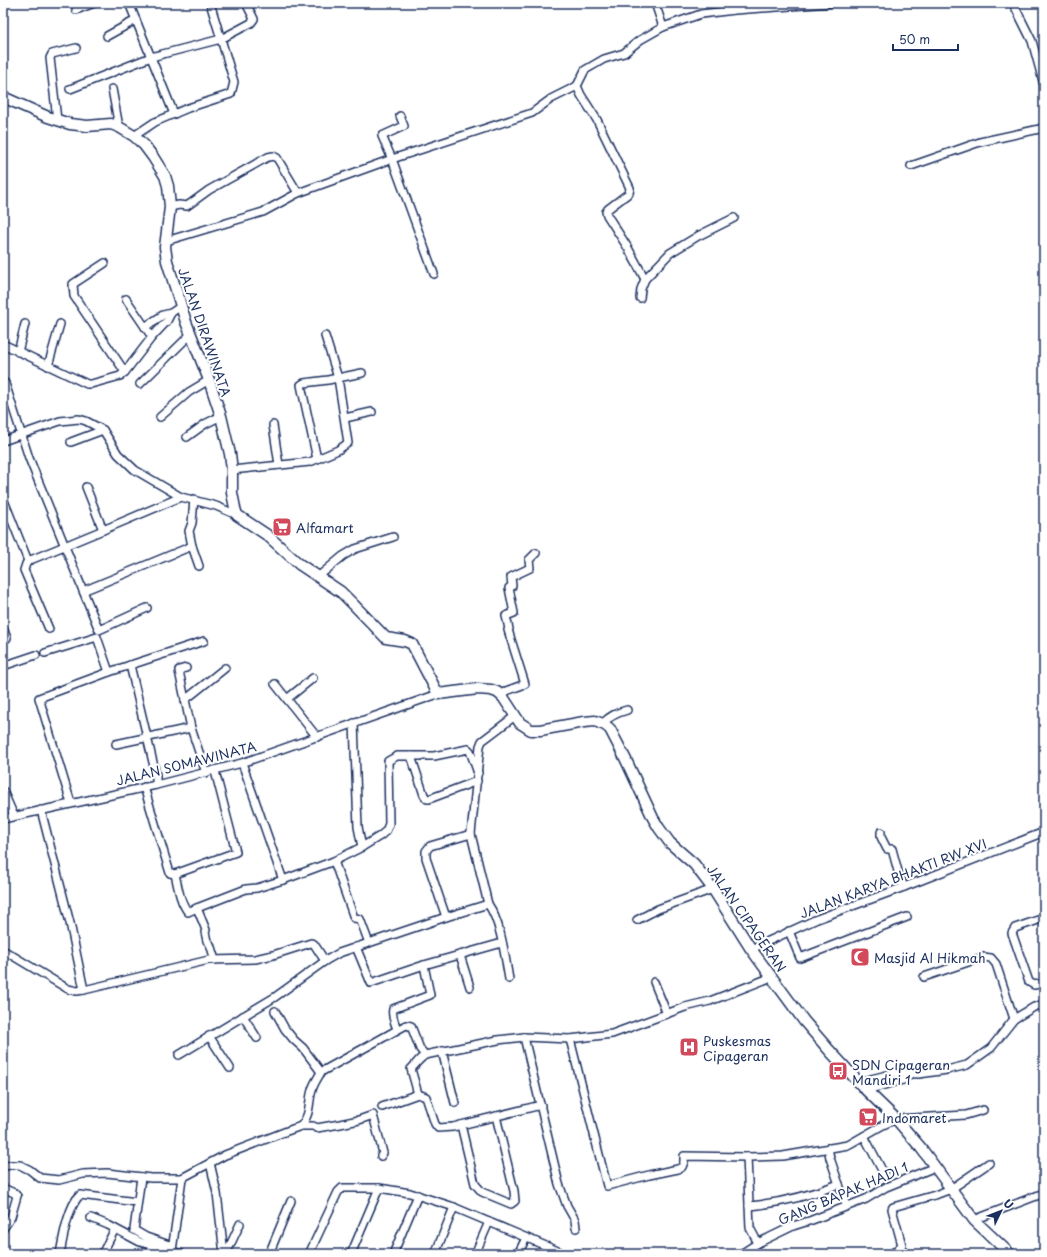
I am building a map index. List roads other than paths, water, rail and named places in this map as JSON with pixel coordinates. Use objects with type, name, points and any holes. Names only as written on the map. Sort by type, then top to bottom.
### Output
[{"type":"street","points":[[76,10],[94,3]]},
{"type":"street","points":[[129,3],[174,114]]},
{"type":"street","points":[[134,136],[155,122],[231,94],[234,82],[210,3]]},
{"type":"street","points":[[70,89],[151,57],[221,39],[251,23],[254,19],[246,3]]},
{"type":"street","points":[[655,3],[663,27]]},
{"type":"street","points":[[166,241],[263,212],[298,193],[392,158],[532,113],[551,100],[577,86],[585,70],[604,59],[624,53],[640,40],[663,27],[701,14],[734,10],[832,3]]},
{"type":"street","points":[[1014,3],[1032,41],[1044,85]]},
{"type":"street","points":[[106,36],[136,20]]},
{"type":"street","points":[[57,120],[50,58],[52,54],[76,48]]},
{"type":"street","points":[[577,86],[597,120],[630,188],[629,193],[606,212],[645,279]]},
{"type":"street","points":[[112,89],[119,127]]},
{"type":"street","name":"JALAN DIRAWINATA","points":[[3,97],[70,124],[87,126],[111,124],[119,127],[134,136],[144,145],[153,156],[165,176],[168,186],[170,207],[166,241],[167,261],[181,306],[221,416],[232,470],[233,498],[237,515]]},
{"type":"street","points":[[400,116],[404,126],[382,136],[392,158],[434,274]]},
{"type":"street","points":[[911,166],[980,142],[1044,128]]},
{"type":"street","points":[[170,207],[179,205],[187,206],[209,190],[268,157],[273,156],[277,158],[298,193]]},
{"type":"street","points":[[640,298],[645,279],[670,253],[698,236],[734,218]]},
{"type":"street","points":[[105,262],[73,284],[73,292],[74,296],[125,372]]},
{"type":"street","points":[[126,299],[152,337]]},
{"type":"street","points":[[145,327],[163,315],[171,313],[181,306]]},
{"type":"street","points":[[3,344],[87,384],[91,384],[120,376],[125,372],[152,337],[167,321],[171,313]]},
{"type":"street","points":[[18,352],[25,324]]},
{"type":"street","points":[[48,366],[60,324]]},
{"type":"street","points":[[140,384],[191,334]]},
{"type":"street","points":[[232,470],[310,462],[348,443],[346,418],[338,378],[325,336]]},
{"type":"street","points":[[318,459],[301,385],[304,383],[362,374]]},
{"type":"street","points":[[160,417],[189,392],[209,380]]},
{"type":"street","points":[[5,383],[20,434],[99,630],[147,608]]},
{"type":"street","points":[[346,418],[372,412]]},
{"type":"street","points":[[187,437],[205,424],[221,416]]},
{"type":"street","points":[[3,441],[60,421],[79,419],[91,423],[103,430],[124,460],[135,470],[181,497],[194,499],[216,506],[237,515],[267,535],[299,564],[341,592],[386,638],[405,641],[412,644],[438,694],[485,689],[497,692],[503,697],[520,723],[531,730],[540,730],[584,722],[595,721],[603,723],[610,716],[627,710]]},
{"type":"street","points":[[272,425],[279,465]]},
{"type":"street","points":[[71,442],[103,430]]},
{"type":"street","points":[[86,487],[103,530]]},
{"type":"street","points":[[50,629],[24,570],[28,560],[181,497]]},
{"type":"street","points":[[3,498],[28,560]]},
{"type":"street","points":[[194,499],[193,519],[189,530],[192,546],[199,566]]},
{"type":"street","points":[[318,576],[343,556],[355,549],[393,537]]},
{"type":"street","points":[[83,590],[192,546]]},
{"type":"street","points":[[503,697],[506,691],[525,684],[508,630],[506,616],[514,613],[509,588],[512,586],[511,577],[530,568],[529,560],[536,553]]},
{"type":"street","points":[[3,628],[7,638]]},
{"type":"street","points":[[45,653],[97,637],[110,672]]},
{"type":"street","points":[[71,802],[40,698],[130,665],[204,641]]},
{"type":"street","points":[[3,666],[36,654]]},
{"type":"street","points":[[130,665],[156,775],[156,785]]},
{"type":"street","points":[[186,668],[179,671],[191,728],[206,773]]},
{"type":"street","points":[[185,700],[225,668]]},
{"type":"street","points":[[287,699],[313,678]]},
{"type":"street","points":[[275,684],[317,737]]},
{"type":"street","name":"JALAN SOMAWINATA","points":[[3,818],[71,802],[156,785],[242,763],[438,694]]},
{"type":"street","points":[[509,979],[502,943],[493,912],[488,904],[471,834],[480,746],[482,740],[515,716]]},
{"type":"street","points":[[354,723],[358,826],[362,847]]},
{"type":"street","name":"JALAN CIPAGERAN","points":[[603,723],[610,729],[659,828],[670,842],[694,864],[713,889],[751,949],[804,1021],[866,1090],[896,1119],[974,1220],[1010,1254]]},
{"type":"street","points":[[116,744],[191,728]]},
{"type":"street","points":[[144,787],[170,873],[174,874],[183,904],[188,912],[246,890],[283,880],[334,861],[380,836],[389,824],[388,761],[397,756],[434,756],[468,749],[470,750],[478,777]]},
{"type":"street","points":[[411,756],[424,795],[427,799],[478,777]]},
{"type":"street","points":[[242,763],[283,880]]},
{"type":"street","points":[[174,874],[236,852],[215,770]]},
{"type":"street","points":[[3,791],[14,816]]},
{"type":"street","points":[[41,810],[70,923],[84,990]]},
{"type":"street","points":[[881,832],[881,838],[887,849],[892,849],[904,887]]},
{"type":"street","name":"JALAN KARYA BHAKTI RW XVI","points":[[751,949],[789,931],[1044,832]]},
{"type":"street","points":[[446,917],[426,858],[426,851],[430,846],[471,834]]},
{"type":"street","points":[[334,861],[354,918],[360,919],[369,943]]},
{"type":"street","points":[[637,920],[658,909],[713,889]]},
{"type":"street","points":[[179,1055],[275,997],[325,961],[339,953],[488,904]]},
{"type":"street","points":[[197,908],[206,930],[207,941],[210,944],[215,960]]},
{"type":"street","points":[[789,931],[800,958],[907,917]]},
{"type":"street","points":[[1044,918],[1015,928],[1012,933],[1029,982],[1034,986],[1044,982]]},
{"type":"street","points":[[3,950],[68,989],[77,991],[165,970],[215,960],[255,959],[311,943],[314,944],[325,961]]},
{"type":"street","points":[[356,947],[371,983],[460,954],[502,943]]},
{"type":"street","points":[[460,954],[470,987]]},
{"type":"street","points":[[924,977],[983,957],[992,958],[996,964],[1014,1019]]},
{"type":"street","points":[[397,1029],[392,1012],[393,1009],[430,995],[424,965]]},
{"type":"street","points":[[418,1094],[411,1070],[418,1063],[419,1059],[425,1055],[524,1037],[570,1039],[612,1034],[685,1007],[710,1001],[772,976]]},
{"type":"street","points":[[654,982],[667,1014]]},
{"type":"street","points":[[859,1082],[895,1073],[909,1075],[947,1070],[967,1065],[991,1048],[1014,1019],[1034,1007],[1044,1004]]},
{"type":"street","points":[[275,1011],[285,1029],[307,1052],[321,1072]]},
{"type":"street","points":[[243,1016],[257,1038]]},
{"type":"street","points":[[301,1126],[307,1119],[312,1090],[321,1072],[406,1025],[411,1026],[420,1049],[425,1055]]},
{"type":"street","points":[[209,1036],[230,1068]]},
{"type":"street","points":[[524,1037],[559,1184],[567,1206],[575,1220],[576,1228]]},
{"type":"street","points":[[570,1039],[607,1186],[678,1169],[682,1167],[684,1156],[783,1156],[848,1145],[896,1119],[966,1115],[983,1110]]},
{"type":"street","points":[[442,1051],[455,1103]]},
{"type":"street","points":[[866,1090],[902,1080],[909,1075]]},
{"type":"street","points":[[382,1107],[418,1094],[426,1097],[438,1128],[448,1128],[541,1105]]},
{"type":"street","points":[[3,1167],[20,1165],[30,1170],[40,1178],[59,1180],[83,1174],[107,1173],[141,1177],[182,1178],[210,1163],[256,1142],[301,1126],[313,1126],[317,1128],[359,1120],[373,1115],[383,1153],[381,1156]]},
{"type":"street","points":[[461,1125],[475,1184],[482,1192],[511,1204],[515,1201],[514,1191],[496,1116]]},
{"type":"street","points":[[864,1136],[884,1174]]},
{"type":"street","points":[[828,1148],[845,1202]]},
{"type":"street","points":[[747,1157],[750,1228],[755,1238]]},
{"type":"street","points":[[210,1163],[217,1193],[225,1254]]},
{"type":"street","points":[[892,1254],[902,1246],[892,1209],[893,1207],[935,1196],[950,1189],[988,1163]]},
{"type":"street","name":"GANG BAPAK HADI 1","points":[[741,1254],[755,1238],[812,1220],[866,1199],[886,1187],[935,1168]]},
{"type":"street","points":[[141,1177],[134,1230],[182,1254]]},
{"type":"street","points":[[172,1249],[182,1178]]},
{"type":"street","points":[[749,1206],[773,1204],[794,1199],[839,1184]]},
{"type":"street","points":[[3,1188],[17,1196],[11,1217],[3,1229]]},
{"type":"street","points":[[309,1254],[338,1192],[342,1188],[379,1188],[418,1195],[454,1207],[563,1252]]},
{"type":"street","points":[[351,1254],[379,1188]]},
{"type":"street","points":[[974,1220],[1044,1193]]},
{"type":"street","points":[[60,1254],[69,1215],[80,1195],[137,1202]]},
{"type":"street","points":[[394,1254],[418,1195]]},
{"type":"street","points":[[269,1254],[291,1201]]},
{"type":"street","points":[[435,1254],[454,1207]]},
{"type":"street","points":[[91,1218],[115,1228],[140,1242],[172,1249]]},
{"type":"street","points":[[475,1254],[489,1222]]},
{"type":"street","points":[[225,1254],[240,1224]]},
{"type":"street","points":[[102,1254],[115,1228]]},
{"type":"street","points":[[518,1254],[526,1238]]},
{"type":"place","name":"Alfamart","points":[[282,527]]},
{"type":"place","name":"Masjid Al Hikmah","points":[[860,957]]},
{"type":"place","name":"Puskesmas Cipageran","points":[[689,1047]]},
{"type":"place","name":"SDN Cipageran Mandiri 1","points":[[838,1071]]},
{"type":"place","name":"Indomaret","points":[[868,1117]]}]
